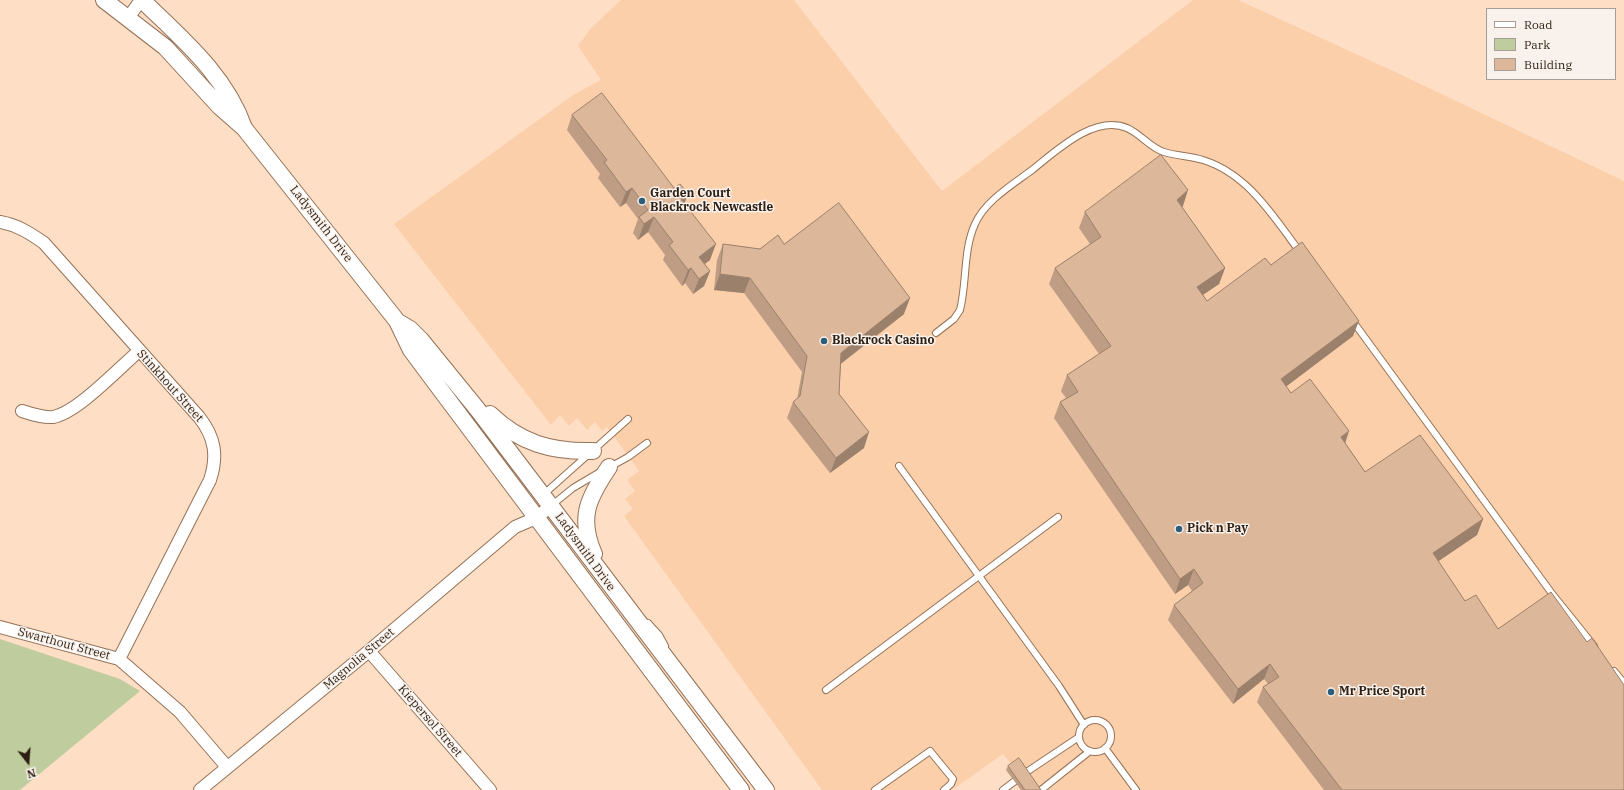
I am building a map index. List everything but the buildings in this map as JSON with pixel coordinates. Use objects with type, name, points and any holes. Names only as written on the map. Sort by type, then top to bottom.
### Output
[{"type":"street","name":"Ladysmith Drive","points":[[104,0],[165,47],[220,107],[244,128],[397,321],[411,350],[741,790]]},
{"type":"street","name":"Ladysmith Drive","points":[[142,0],[198,54],[222,83],[238,109],[244,128]]},
{"type":"street","points":[[128,18],[142,0]]},
{"type":"street","name":"Stinkhout Street","points":[[0,222],[10,224],[24,230],[44,243],[208,428],[213,443],[215,466],[210,480],[119,659]]},
{"type":"street","name":"Ladysmith Drive","points":[[397,321],[410,329],[456,383],[548,500],[612,589],[766,790]]},
{"type":"street","points":[[22,411],[37,416],[52,417],[68,412],[89,396],[139,351]]},
{"type":"street","points":[[456,383],[497,421],[532,442],[558,450],[593,451]]},
{"type":"street","points":[[609,467],[594,490],[587,507],[586,530],[588,541],[612,589]]},
{"type":"street","name":"Magnolia Street","points":[[200,790],[369,651],[548,500]]},
{"type":"street","name":"Swarthout Street","points":[[0,627],[119,659],[180,712],[227,767]]},
{"type":"street","name":"Kiepersol Street","points":[[369,651],[490,790]]},
{"type":"lane","points":[[936,333],[954,319],[960,310],[971,239],[975,224],[981,213],[1000,194],[1062,147],[1093,128],[1106,125],[1126,127],[1163,152],[1203,160],[1230,172],[1246,184],[1302,255]]},
{"type":"lane","points":[[1348,315],[1553,595],[1600,654]]},
{"type":"lane","points":[[548,500],[593,451],[628,419]]},
{"type":"lane","points":[[548,500],[573,488],[628,457],[647,443]]},
{"type":"lane","points":[[899,466],[1058,686],[1084,725]]},
{"type":"lane","points":[[826,690],[1058,517]]},
{"type":"lane","points":[[1610,666],[1624,683]]},
{"type":"lane","points":[[1098,721],[1106,726],[1110,735],[1110,740],[1105,748],[1100,751],[1090,751],[1082,746],[1079,737],[1080,730],[1084,725],[1088,722],[1098,721]]},
{"type":"lane","points":[[1025,773],[1079,737]]},
{"type":"lane","points":[[1105,748],[1136,790]]},
{"type":"lane","points":[[875,790],[930,750],[953,779],[951,784],[944,790]]},
{"type":"lane","points":[[1041,790],[1090,751]]},
{"type":"lane","points":[[1003,790],[1015,781]]},
{"type":"shaded area","points":[[621,0],[794,0],[942,191],[1193,0],[1238,0],[1389,69],[1624,181],[1624,790],[1021,790],[1006,770],[1012,765],[1003,754],[952,790],[822,790],[624,516],[633,509],[625,499],[635,491],[627,480],[639,471],[607,427],[602,431],[595,422],[587,430],[577,418],[569,426],[560,415],[551,425],[394,224],[573,95],[601,80],[578,46],[591,28]]},
{"type":"green space","points":[[0,639],[120,679],[140,691],[20,790],[0,790]]},
{"type":"place","name":"Garden Court Blackrock Newcastle","points":[[642,201]]},
{"type":"place","name":"Blackrock Casino","points":[[824,341]]},
{"type":"place","name":"Pick n Pay","points":[[1179,529]]},
{"type":"place","name":"Mr Price Sport","points":[[1331,692]]}]
